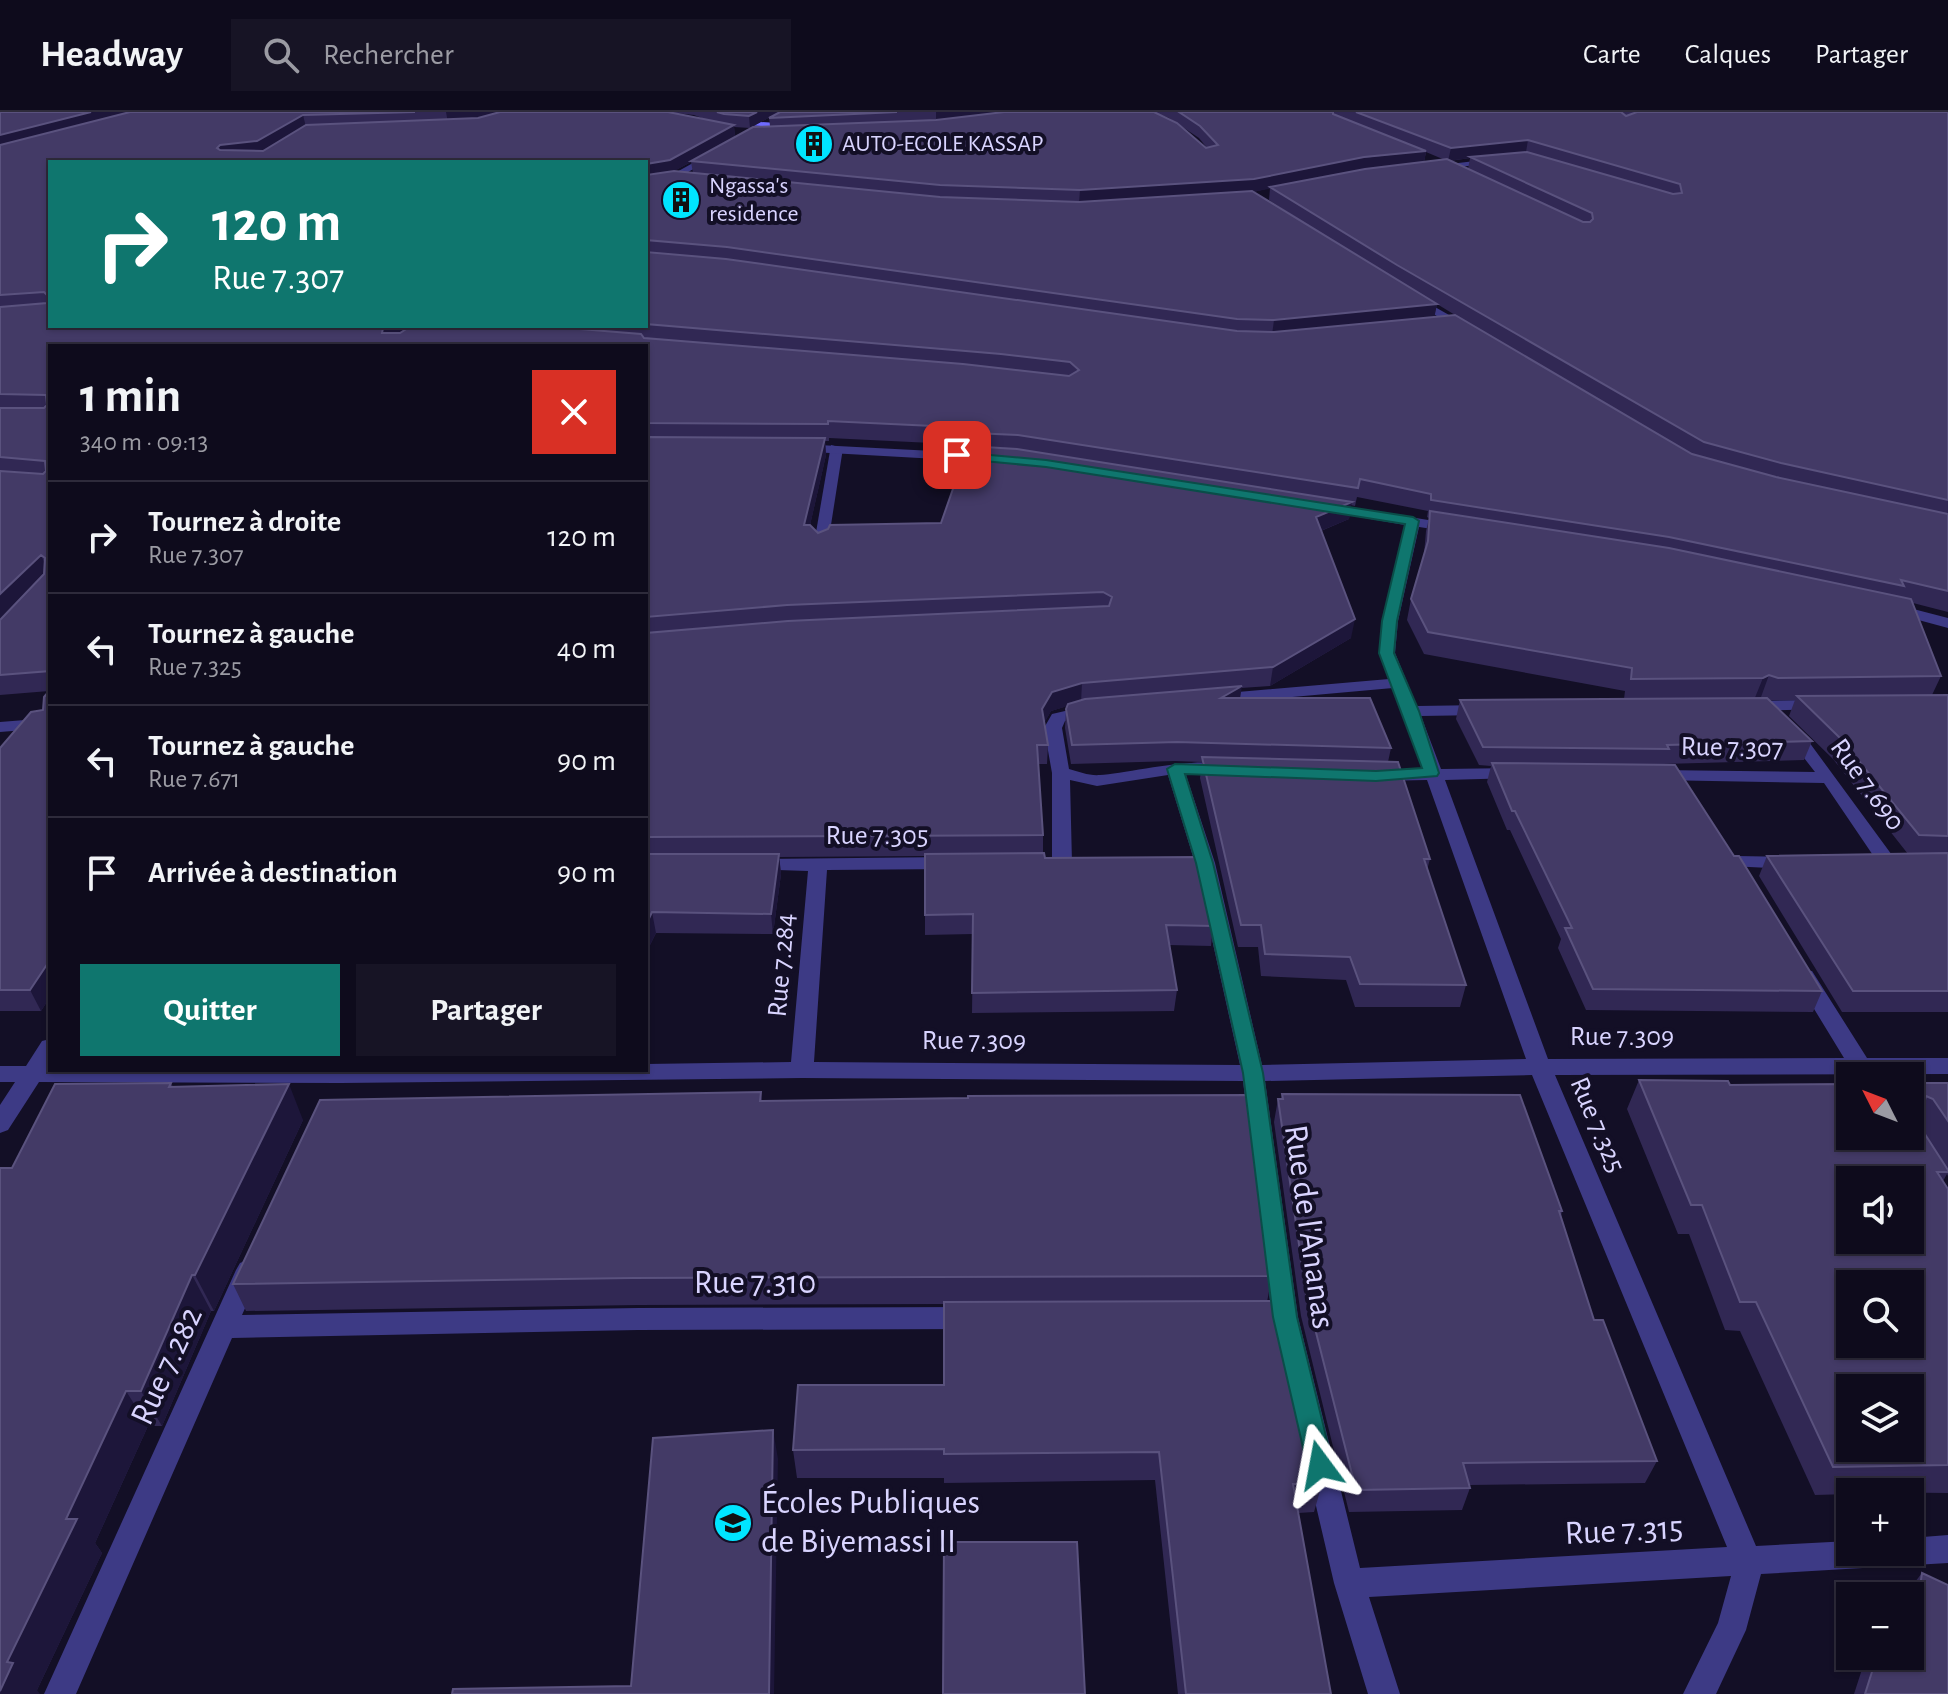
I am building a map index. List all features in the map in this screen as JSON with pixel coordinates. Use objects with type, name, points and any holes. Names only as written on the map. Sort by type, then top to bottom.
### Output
[{"type":"main road","points":[[717,122],[806,130],[752,135],[723,131]]},
{"type":"street","points":[[752,135],[791,112]]},
{"type":"street","points":[[648,192],[723,149]]},
{"type":"street","points":[[1429,159],[1471,178]]},
{"type":"street","points":[[1417,169],[1505,160]]},
{"type":"street","points":[[648,182],[688,179]]},
{"type":"street","points":[[1403,292],[1483,339]]},
{"type":"street","points":[[1442,325],[1457,323]]},
{"type":"street","points":[[789,447],[1002,458]]},
{"type":"street","points":[[821,544],[836,448]]},
{"type":"street","points":[[1306,504],[1475,531]]},
{"type":"street","name":"Rue 7.325","points":[[1413,521],[1390,621],[1387,653],[1411,711],[1540,1067],[1748,1562]]},
{"type":"street","points":[[1882,607],[1948,623]]},
{"type":"street","points":[[1192,701],[1398,683]]},
{"type":"street","name":"Rue 7.690","points":[[1762,705],[1785,722],[1829,778],[1890,866]]},
{"type":"street","points":[[1733,706],[1839,705]]},
{"type":"street","points":[[1062,863],[1061,773],[1053,728],[1058,718],[1081,710],[1113,708]]},
{"type":"street","points":[[1411,711],[1506,710]]},
{"type":"street","points":[[0,727],[48,723]]},
{"type":"street","points":[[1061,773],[1097,781],[1175,769],[1237,771]]},
{"type":"street","name":"Rue de l'Ananas","points":[[1175,769],[1253,1073],[1285,1317],[1349,1583],[1384,1694]]},
{"type":"street","points":[[1361,776],[1538,774]]},
{"type":"street","name":"Rue 7.307","points":[[1644,774],[1829,778]]},
{"type":"street","points":[[1675,775],[1692,800]]},
{"type":"street","points":[[1753,889],[1732,856],[1809,864]]},
{"type":"street","name":"Rue 7.305","points":[[740,865],[970,863]]},
{"type":"street","name":"Rue 7.284","points":[[802,1070],[818,864]]},
{"type":"street","points":[[1864,865],[1915,866]]},
{"type":"street","points":[[1794,958],[1858,1062]]},
{"type":"street","points":[[0,1124],[48,1050]]},
{"type":"street","name":"Rue 7.309","points":[[1924,1067],[1948,1066]]},
{"type":"street","name":"Rue 7.309","points":[[648,1071],[1253,1073],[1540,1067],[1836,1071]]},
{"type":"street","name":"Rue 7.309","points":[[0,1074],[495,1072]]},
{"type":"street","points":[[327,1103],[342,1073]]},
{"type":"street","name":"Rue 7.282","points":[[60,1694],[260,1244]]},
{"type":"street","points":[[1253,1317],[1285,1317]]},
{"type":"street","name":"Rue 7.310","points":[[225,1327],[638,1319],[998,1318]]},
{"type":"street","points":[[1924,1551],[1948,1549]]},
{"type":"street","name":"Rue 7.315","points":[[1349,1583],[1836,1556]]},
{"type":"street","points":[[1699,1694],[1733,1628],[1745,1592],[1748,1562]]},
{"type":"building","points":[[0,112],[91,112],[0,135]]},
{"type":"building","points":[[130,112],[415,112],[303,115],[257,141],[220,145],[217,148],[263,151],[306,125],[478,118],[500,112],[668,112],[734,125],[670,160],[648,164],[648,160],[48,160],[48,328],[383,328],[382,333],[400,333],[408,328],[568,328],[641,334],[644,338],[963,364],[1069,376],[1079,370],[1070,362],[1001,354],[648,324],[648,252],[726,259],[1237,331],[1274,332],[1455,315],[1692,454],[1776,477],[1948,514],[1948,591],[1901,580],[1904,586],[1669,537],[1431,500],[1431,494],[1360,479],[1358,488],[1018,435],[973,433],[975,428],[828,421],[828,424],[648,423],[648,344],[48,344],[48,671],[0,675],[0,620],[44,574],[45,558],[41,555],[0,594],[0,471],[43,474],[46,471],[45,461],[0,457],[0,408],[44,408],[47,405],[46,395],[0,394],[0,307],[47,303],[47,295],[44,292],[0,295],[0,145]]},
{"type":"building","points":[[717,112],[757,112],[749,116]]},
{"type":"building","points":[[780,112],[897,112],[769,118]]},
{"type":"building","points":[[1004,112],[1154,112],[1177,123],[1206,148],[1218,145],[1200,126],[1179,112],[1333,112],[1426,151],[1364,157],[1254,179],[1080,190],[940,185],[691,161],[753,127],[936,120]]},
{"type":"building","points":[[1356,112],[1621,112],[1626,116],[1637,112],[1948,112],[1948,500],[1781,463],[1704,442],[1397,265],[1270,187],[1365,169],[1447,159],[1583,222],[1590,222],[1592,213],[1470,157],[1527,152],[1673,194],[1682,193],[1680,184],[1528,140],[1451,148]]},
{"type":"building","points":[[674,171],[940,197],[1079,202],[1252,191],[1437,304],[1274,320],[1237,319],[727,247],[648,240],[648,175]]},
{"type":"building","points":[[648,437],[825,438],[804,525],[810,525],[818,533],[830,525],[941,523],[968,446],[1017,449],[1352,502],[1316,517],[1355,619],[1273,667],[1082,683],[1052,692],[1042,709],[1048,745],[1037,745],[1043,835],[648,837],[648,633],[788,621],[1109,606],[1112,597],[1103,592],[787,605],[648,617]]},
{"type":"building","points":[[1430,511],[1669,548],[1911,599],[1941,676],[1778,678],[1769,675],[1763,678],[1631,679],[1632,668],[1428,632],[1411,599],[1428,541]]},
{"type":"building","points":[[1242,686],[1221,698],[1370,698],[1391,748],[1177,742],[1072,745],[1066,709],[1068,704],[1085,699]]},
{"type":"building","points":[[48,692],[48,963],[30,990],[0,990],[0,748],[31,712],[43,710],[44,697]]},
{"type":"building","points":[[1948,695],[1948,836],[1919,835],[1841,739],[1797,696]]},
{"type":"building","points":[[1767,698],[1812,741],[1667,745],[1669,749],[1483,747],[1460,700]]},
{"type":"building","points":[[1202,757],[1398,762],[1430,859],[1424,859],[1466,985],[1360,984],[1350,957],[1265,954],[1261,925],[1241,925]]},
{"type":"building","points":[[1492,763],[1675,765],[1734,856],[1739,856],[1822,991],[1593,989],[1565,928],[1572,928],[1515,811],[1512,811]]},
{"type":"building","points":[[1044,853],[1045,858],[1198,857],[1213,926],[1166,925],[1177,990],[972,993],[973,914],[925,915],[925,854]]},
{"type":"building","points":[[1948,853],[1948,991],[1853,991],[1767,856]]},
{"type":"building","points":[[648,854],[779,854],[771,914],[652,912],[648,921]]},
{"type":"building","points":[[1639,1080],[1728,1081],[1730,1085],[1836,1084],[1836,1150],[1924,1150],[1924,1133],[1948,1170],[1937,1172],[1948,1189],[1948,1465],[1833,1467],[1756,1302],[1740,1302],[1702,1205],[1691,1205]]},
{"type":"building","points":[[171,1083],[169,1087],[289,1084],[195,1275],[192,1275],[141,1391],[126,1391],[66,1519],[77,1519],[7,1662],[13,1663],[0,1691],[0,1168],[12,1168],[55,1084]]},
{"type":"building","points":[[1924,1083],[1948,1083],[1948,1121],[1933,1099],[1926,1096],[1924,1104]]},
{"type":"building","points":[[761,1092],[760,1101],[968,1096],[1249,1095],[1272,1276],[632,1278],[233,1284],[320,1100]]},
{"type":"building","points":[[1282,1094],[1520,1095],[1562,1211],[1559,1211],[1594,1320],[1603,1320],[1657,1461],[1463,1463],[1470,1488],[1356,1490],[1306,1293],[1278,1099],[1283,1099]]},
{"type":"building","points":[[1278,1301],[1322,1484],[1293,1484],[1331,1694],[1186,1694],[1159,1452],[944,1454],[944,1449],[793,1450],[798,1385],[944,1385],[944,1302]]},
{"type":"building","points":[[773,1430],[769,1694],[452,1694],[453,1689],[631,1686],[653,1438]]},
{"type":"building","points":[[944,1542],[1077,1542],[1085,1694],[943,1694]]},
{"type":"building","points":[[1922,1573],[1948,1585],[1948,1694],[1865,1694],[1873,1670],[1924,1670],[1924,1582],[1921,1582]]},
{"type":"place","name":"AUTO-ECOLE KASSAP","points":[[814,144]]},
{"type":"place","name":"Ngassa's residence","points":[[681,200]]},
{"type":"place","name":"Écoles Publiques de Biyemassi II","points":[[733,1523]]},
{"type":"route","points":[[957,455],[1046,463],[1413,521],[1390,621],[1387,653],[1411,711],[1431,773],[1376,776],[1175,769],[1205,863],[1253,1073],[1285,1317],[1320,1465]]}]
